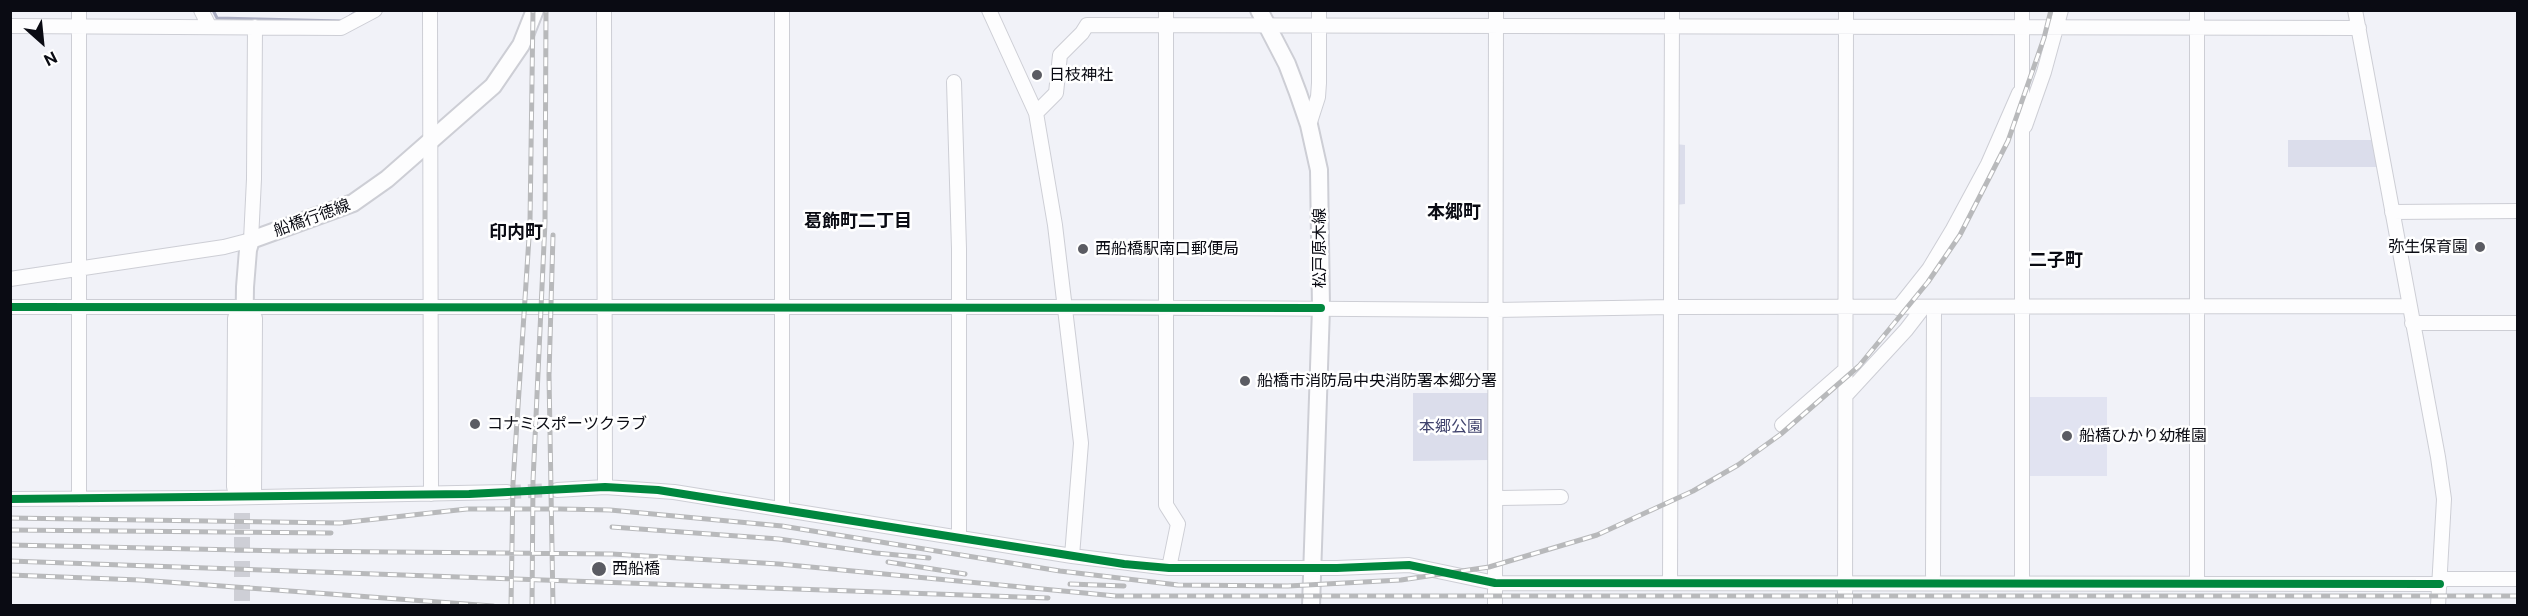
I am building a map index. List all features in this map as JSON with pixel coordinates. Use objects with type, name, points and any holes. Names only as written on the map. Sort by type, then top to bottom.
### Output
[{"type":"main road","name":"船橋行徳線","points":[[251,240],[360,200],[485,94],[501,77],[521,45],[535,10]]},
{"type":"main road","name":"松戸原木線","points":[[1259,10],[1291,74],[1309,125],[1319,170],[1321,308],[1311,606]]},
{"type":"main road","points":[[243,494],[244,308],[248,250],[251,240]]},
{"type":"street","points":[[79,10],[79,499]]},
{"type":"street","points":[[201,10],[209,27]]},
{"type":"street","points":[[10,26],[341,28],[375,10]]},
{"type":"street","points":[[430,10],[431,494]]},
{"type":"street","points":[[604,10],[606,487]]},
{"type":"street","points":[[782,10],[782,509]]},
{"type":"street","points":[[989,10],[1036,113],[1055,225],[1081,443],[1072,556]]},
{"type":"street","points":[[1166,10],[1166,505],[1178,524],[1169,568]]},
{"type":"street","points":[[1309,125],[1318,97],[1319,10]]},
{"type":"street","points":[[1495,606],[1496,10]]},
{"type":"street","points":[[1670,583],[1672,10]]},
{"type":"street","points":[[1845,606],[1846,10]]},
{"type":"street","points":[[2022,10],[2022,583]]},
{"type":"street","points":[[2022,135],[2044,72],[2061,10]]},
{"type":"street","points":[[2197,10],[2197,582]]},
{"type":"street","points":[[2355,10],[2444,499],[2438,606]]},
{"type":"street","points":[[1036,113],[1056,93],[1060,55],[1087,25],[2359,28]]},
{"type":"street","points":[[10,279],[224,247],[251,240],[254,179],[255,27]]},
{"type":"street","points":[[954,82],[959,308],[959,537]]},
{"type":"street","points":[[1898,308],[1929,269],[1953,229],[1988,164],[2022,86]]},
{"type":"street","points":[[2392,212],[2517,211]]},
{"type":"street","points":[[10,307],[1066,307],[1496,310],[2409,306]]},
{"type":"street","points":[[1847,394],[1929,308]]},
{"type":"street","points":[[1929,308],[1933,575]]},
{"type":"street","points":[[2412,323],[2517,323]]},
{"type":"street","points":[[1782,425],[1846,369]]},
{"type":"street","points":[[557,490],[606,487],[674,492],[1072,556],[1169,568],[1409,565],[1495,587],[1670,583],[1845,584],[2517,579]]},
{"type":"street","points":[[10,499],[507,492]]},
{"type":"street","points":[[1500,498],[1561,497]]},
{"type":"shaded area","name":"船橋ひかり幼稚園","points":[[2027,397],[2107,397],[2107,476],[2027,476]]},
{"type":"green space","points":[[2288,140],[2374,140],[2380,167],[2288,167]]},
{"type":"green space","points":[[1675,144],[1685,145],[1685,204],[1675,205]]},
{"type":"green space","name":"本郷公園","points":[[1413,393],[1490,393],[1489,460],[1413,461]]},
{"type":"waterway","points":[[213,10],[217,18],[342,21]]},
{"type":"waterway","points":[[350,16],[359,10]]},
{"type":"tunnel","points":[[242,489],[242,606]]},
{"type":"tunnel","points":[[507,492],[557,490]]},
{"type":"railway","points":[[511,606],[513,483],[530,222],[533,10]]},
{"type":"railway","points":[[532,606],[533,481],[545,222],[546,10]]},
{"type":"railway","points":[[10,518],[340,523],[467,509],[610,510],[782,526],[1060,571],[1178,585],[1288,586],[1401,580],[1489,567],[1597,535],[1693,491],[1738,465],[1781,434],[1859,366],[1928,282],[1960,235],[2008,141],[2044,38],[2051,10]]},
{"type":"railway","points":[[553,235],[549,375],[553,606]]},
{"type":"railway","points":[[612,527],[779,539],[929,558]]},
{"type":"railway","points":[[10,530],[331,533]]},
{"type":"railway","points":[[10,545],[285,551],[612,554],[779,564],[1116,596],[2518,596]]},
{"type":"railway","points":[[10,561],[1048,598]]},
{"type":"railway","points":[[888,562],[965,574]]},
{"type":"railway","points":[[10,575],[140,580],[493,606]]},
{"type":"railway","points":[[1070,584],[1124,586]]},
{"type":"cycle path","points":[[10,307],[1321,308]]},
{"type":"cycle path","points":[[10,499],[469,494],[605,487],[658,490],[1124,564],[1169,568],[1337,568],[1409,565],[1495,583],[2440,584]]},
{"type":"place","name":"日枝神社","points":[[1037,75]]},
{"type":"place","name":"弥生保育園","points":[[2480,247]]},
{"type":"place","name":"西船橋駅南口郵便局","points":[[1083,249]]},
{"type":"place","name":"船橋市消防局中央消防署本郷分署","points":[[1245,381]]},
{"type":"place","name":"コナミスポーツクラブ","points":[[475,424]]},
{"type":"place","name":"船橋ひかり幼稚園","points":[[2067,436]]},
{"type":"place","name":"西船橋","points":[[599,569]]},
{"type":"district","name":"本郷町","points":[[1454,212]]},
{"type":"district","name":"葛飾町二丁目","points":[[858,221]]},
{"type":"district","name":"印内町","points":[[516,232]]},
{"type":"district","name":"二子町","points":[[2056,260]]}]
